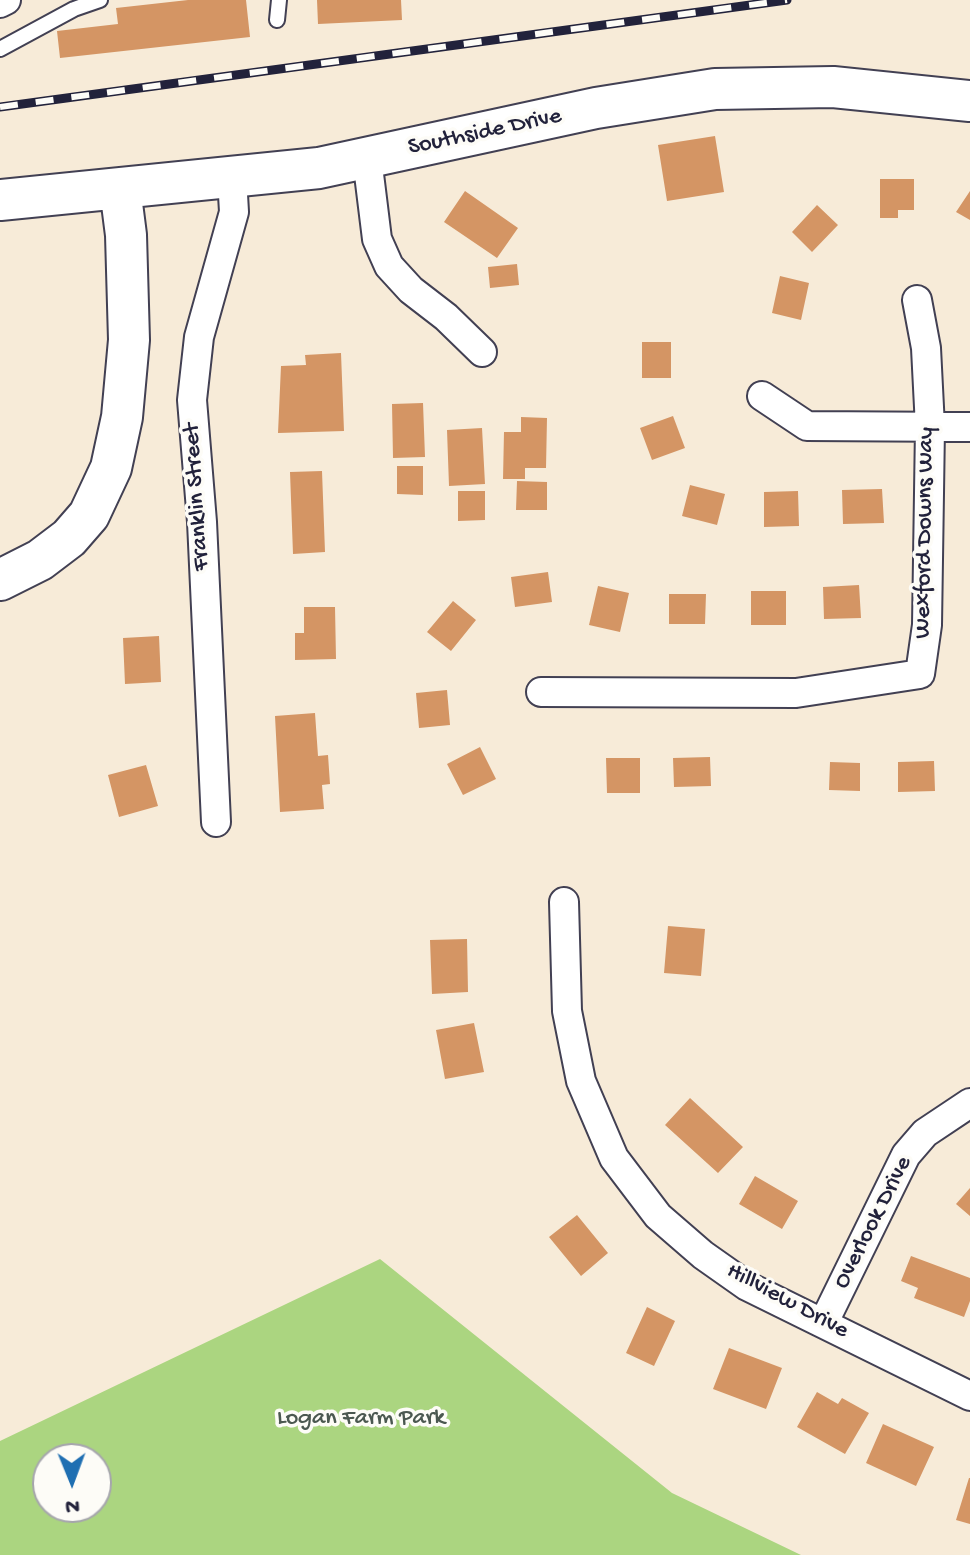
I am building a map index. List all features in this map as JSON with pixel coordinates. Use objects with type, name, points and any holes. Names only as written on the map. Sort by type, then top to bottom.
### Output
[{"type":"street","points":[[0,3],[6,0]]},
{"type":"street","name":"Southside Drive","points":[[0,200],[232,177],[367,158],[596,108],[715,89],[821,86],[970,101]]},
{"type":"street","points":[[367,158],[377,239],[389,266],[411,290],[446,317],[482,352]]},
{"type":"street","name":"Franklin Street","points":[[216,822],[202,522],[192,400],[199,337],[234,212],[232,177]]},
{"type":"street","points":[[0,580],[24,570],[69,538],[93,508],[111,468],[122,417],[129,340],[127,250],[120,188]]},
{"type":"street","name":"Wexford Downs Way","points":[[541,692],[796,693],[920,674],[927,625],[930,427],[926,348],[917,300]]},
{"type":"street","points":[[762,396],[807,426],[970,427]]},
{"type":"street","name":"Hillview Drive","points":[[564,902],[567,1011],[581,1081],[614,1158],[658,1216],[703,1255],[747,1286],[970,1396]]},
{"type":"street","name":"Overlook Drive","points":[[824,1322],[906,1155],[952,1112],[970,1103]]},
{"type":"lane","points":[[0,49],[74,9],[100,0]]},
{"type":"lane","points":[[277,20],[279,0]]},
{"type":"green space","name":"Logan Farm Park","points":[[380,1259],[672,1493],[801,1555],[0,1555],[0,1441]]},
{"type":"building","points":[[188,0],[246,0],[250,37],[60,58],[57,31],[118,24],[116,8]]},
{"type":"building","points":[[317,0],[401,0],[402,20],[318,24]]},
{"type":"building","points":[[715,136],[724,192],[667,201],[658,145]]},
{"type":"building","points":[[880,179],[914,179],[914,210],[898,210],[898,218],[880,218]]},
{"type":"building","points":[[465,191],[518,228],[497,258],[444,222]]},
{"type":"building","points":[[970,191],[970,220],[956,212]]},
{"type":"building","points":[[817,205],[838,225],[812,252],[792,232]]},
{"type":"building","points":[[517,264],[519,285],[490,288],[488,267]]},
{"type":"building","points":[[780,276],[809,283],[801,320],[772,313]]},
{"type":"building","points":[[642,342],[671,342],[671,378],[642,378]]},
{"type":"building","points":[[341,353],[344,431],[278,433],[281,366],[306,365],[305,355]]},
{"type":"building","points":[[423,403],[425,457],[393,458],[392,404]]},
{"type":"building","points":[[673,416],[685,448],[652,460],[640,428]]},
{"type":"building","points":[[521,417],[547,418],[546,468],[525,468],[525,479],[503,479],[504,432],[521,432]]},
{"type":"building","points":[[482,428],[485,484],[449,486],[447,430]]},
{"type":"building","points":[[397,466],[423,466],[423,495],[397,494]]},
{"type":"building","points":[[322,471],[325,552],[293,554],[290,472]]},
{"type":"building","points":[[517,481],[547,482],[547,510],[516,510]]},
{"type":"building","points":[[690,485],[725,494],[717,525],[682,516]]},
{"type":"building","points":[[882,489],[884,523],[843,524],[842,490]]},
{"type":"building","points":[[458,491],[485,491],[485,520],[458,521]]},
{"type":"building","points":[[798,491],[799,526],[764,527],[764,492]]},
{"type":"building","points":[[548,572],[552,602],[515,607],[511,577]]},
{"type":"building","points":[[859,585],[861,618],[824,619],[823,587]]},
{"type":"building","points":[[598,586],[629,593],[620,632],[589,625]]},
{"type":"building","points":[[751,591],[786,591],[786,625],[751,625]]},
{"type":"building","points":[[669,594],[706,594],[705,624],[669,624]]},
{"type":"building","points":[[453,601],[476,620],[451,651],[427,632]]},
{"type":"building","points":[[304,607],[335,607],[336,659],[295,660],[295,633],[304,633]]},
{"type":"building","points":[[159,636],[161,682],[125,684],[123,638]]},
{"type":"building","points":[[447,690],[450,725],[419,728],[416,693]]},
{"type":"building","points":[[315,713],[318,756],[328,755],[330,784],[322,785],[324,809],[280,812],[275,716]]},
{"type":"building","points":[[480,747],[496,779],[463,795],[447,764]]},
{"type":"building","points":[[710,757],[711,786],[674,787],[673,758]]},
{"type":"building","points":[[606,758],[640,758],[640,793],[607,793]]},
{"type":"building","points":[[934,761],[935,791],[898,792],[898,762]]},
{"type":"building","points":[[830,762],[860,763],[860,791],[829,790]]},
{"type":"building","points":[[146,765],[158,806],[119,817],[108,775]]},
{"type":"building","points":[[668,926],[705,929],[701,976],[664,973]]},
{"type":"building","points":[[467,939],[468,992],[432,994],[430,940]]},
{"type":"building","points":[[474,1023],[484,1072],[445,1079],[436,1030]]},
{"type":"building","points":[[690,1098],[743,1147],[718,1173],[665,1125]]},
{"type":"building","points":[[755,1176],[798,1201],[782,1229],[739,1204]]},
{"type":"building","points":[[970,1188],[970,1216],[956,1204]]},
{"type":"building","points":[[577,1215],[608,1253],[581,1276],[549,1237]]},
{"type":"building","points":[[911,1256],[970,1278],[970,1301],[964,1317],[914,1298],[918,1288],[901,1281]]},
{"type":"building","points":[[647,1307],[675,1321],[654,1366],[626,1353]]},
{"type":"building","points":[[729,1348],[782,1368],[766,1409],[713,1389]]},
{"type":"building","points":[[817,1392],[838,1404],[842,1398],[869,1413],[845,1454],[797,1427]]},
{"type":"building","points":[[883,1424],[934,1447],[916,1486],[866,1463]]},
{"type":"building","points":[[970,1478],[970,1524],[956,1520]]},
{"type":"railway","points":[[0,107],[787,0]]}]
